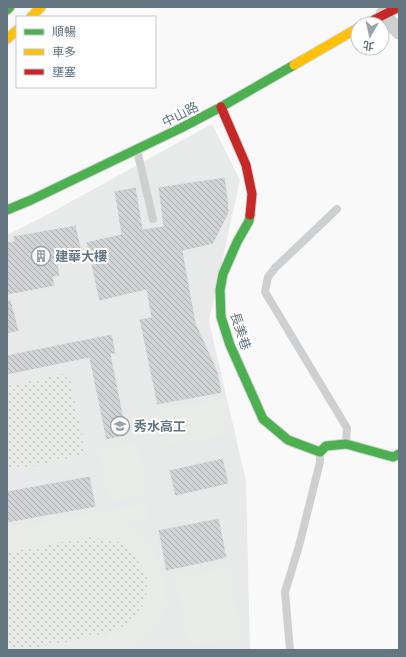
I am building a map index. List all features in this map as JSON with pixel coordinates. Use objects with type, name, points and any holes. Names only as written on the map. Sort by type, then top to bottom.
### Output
[{"type":"street","points":[[7,10],[10,7]]},
{"type":"street","points":[[32,16],[41,7]]},
{"type":"street","points":[[380,16],[399,7]]},
{"type":"street","points":[[383,14],[399,32]]},
{"type":"street","points":[[8,37],[16,31]]},
{"type":"street","name":"中山路","points":[[7,210],[31,200],[221,107],[350,33]]},
{"type":"street","name":"長美巷","points":[[221,107],[246,165],[252,194],[249,221],[237,242],[223,274],[220,290],[221,317],[230,345],[263,419],[288,440],[320,452]]},
{"type":"street","points":[[320,452],[326,446],[346,444],[393,457],[399,454]]},
{"type":"lane","points":[[136,149],[153,219]]},
{"type":"lane","points":[[337,209],[275,268],[268,277],[265,292],[347,428],[346,444]]},
{"type":"lane","points":[[290,650],[285,592],[299,546],[320,462],[320,452]]},
{"type":"shaded area","name":"秀水高工","points":[[212,124],[240,180],[209,321],[246,481],[250,650],[7,650],[7,235],[41,218]]},
{"type":"shaded area","points":[[69,373],[86,455],[7,471],[7,386]]},
{"type":"shaded area","points":[[221,400],[227,434],[162,445],[156,411]]},
{"type":"shaded area","points":[[137,442],[148,494],[110,502],[98,450]]},
{"type":"shaded area","points":[[147,503],[149,519],[122,524],[147,538],[158,559],[164,576],[167,605],[160,624],[146,639],[128,650],[27,650],[114,632],[137,618],[145,601],[149,581],[142,566],[128,548],[113,539],[88,537],[7,553],[7,530]]},
{"type":"shaded area","points":[[88,537],[113,539],[128,548],[142,566],[149,581],[145,601],[137,618],[114,632],[27,650],[7,650],[7,553]]},
{"type":"shaded area","points":[[230,568],[242,638],[188,647],[175,577]]},
{"type":"building","points":[[225,177],[229,213],[213,244],[183,251],[196,323],[218,372],[222,393],[157,405],[139,319],[151,317],[146,290],[99,301],[86,242],[121,234],[114,191],[136,187],[143,229],[163,226],[158,187]]},
{"type":"building","name":"建華大樓","points":[[76,225],[82,252],[57,258],[60,276],[53,277],[55,286],[7,295],[7,242],[14,241],[13,236]]},
{"type":"building","points":[[7,300],[11,300],[19,331],[7,334]]},
{"type":"building","points":[[112,334],[116,354],[111,354],[127,435],[106,440],[89,358],[7,375],[7,355]]},
{"type":"building","points":[[223,458],[229,484],[175,496],[169,470]]},
{"type":"building","points":[[90,476],[96,507],[7,523],[7,491]]},
{"type":"building","points":[[219,518],[227,558],[166,571],[158,530]]},
{"type":"traffic: fast","points":[[7,10],[10,7]]},
{"type":"traffic: fast","points":[[7,210],[181,128],[294,65]]},
{"type":"traffic: fast","points":[[250,215],[249,221],[237,242],[223,274],[220,290],[221,317],[230,345],[263,419],[288,440],[320,452],[326,446],[346,444],[393,457],[399,454]]},
{"type":"traffic: slow","points":[[32,16],[41,7]]},
{"type":"traffic: slow","points":[[7,39],[16,31]]},
{"type":"traffic: slow","points":[[294,65],[350,33]]},
{"type":"traffic: jam","points":[[382,16],[399,7]]},
{"type":"traffic: jam","points":[[221,107],[246,165],[252,194],[250,215]]},
{"type":"place","name":"建華大樓","points":[[41,256]]},
{"type":"place","name":"秀水高工","points":[[120,426]]}]
